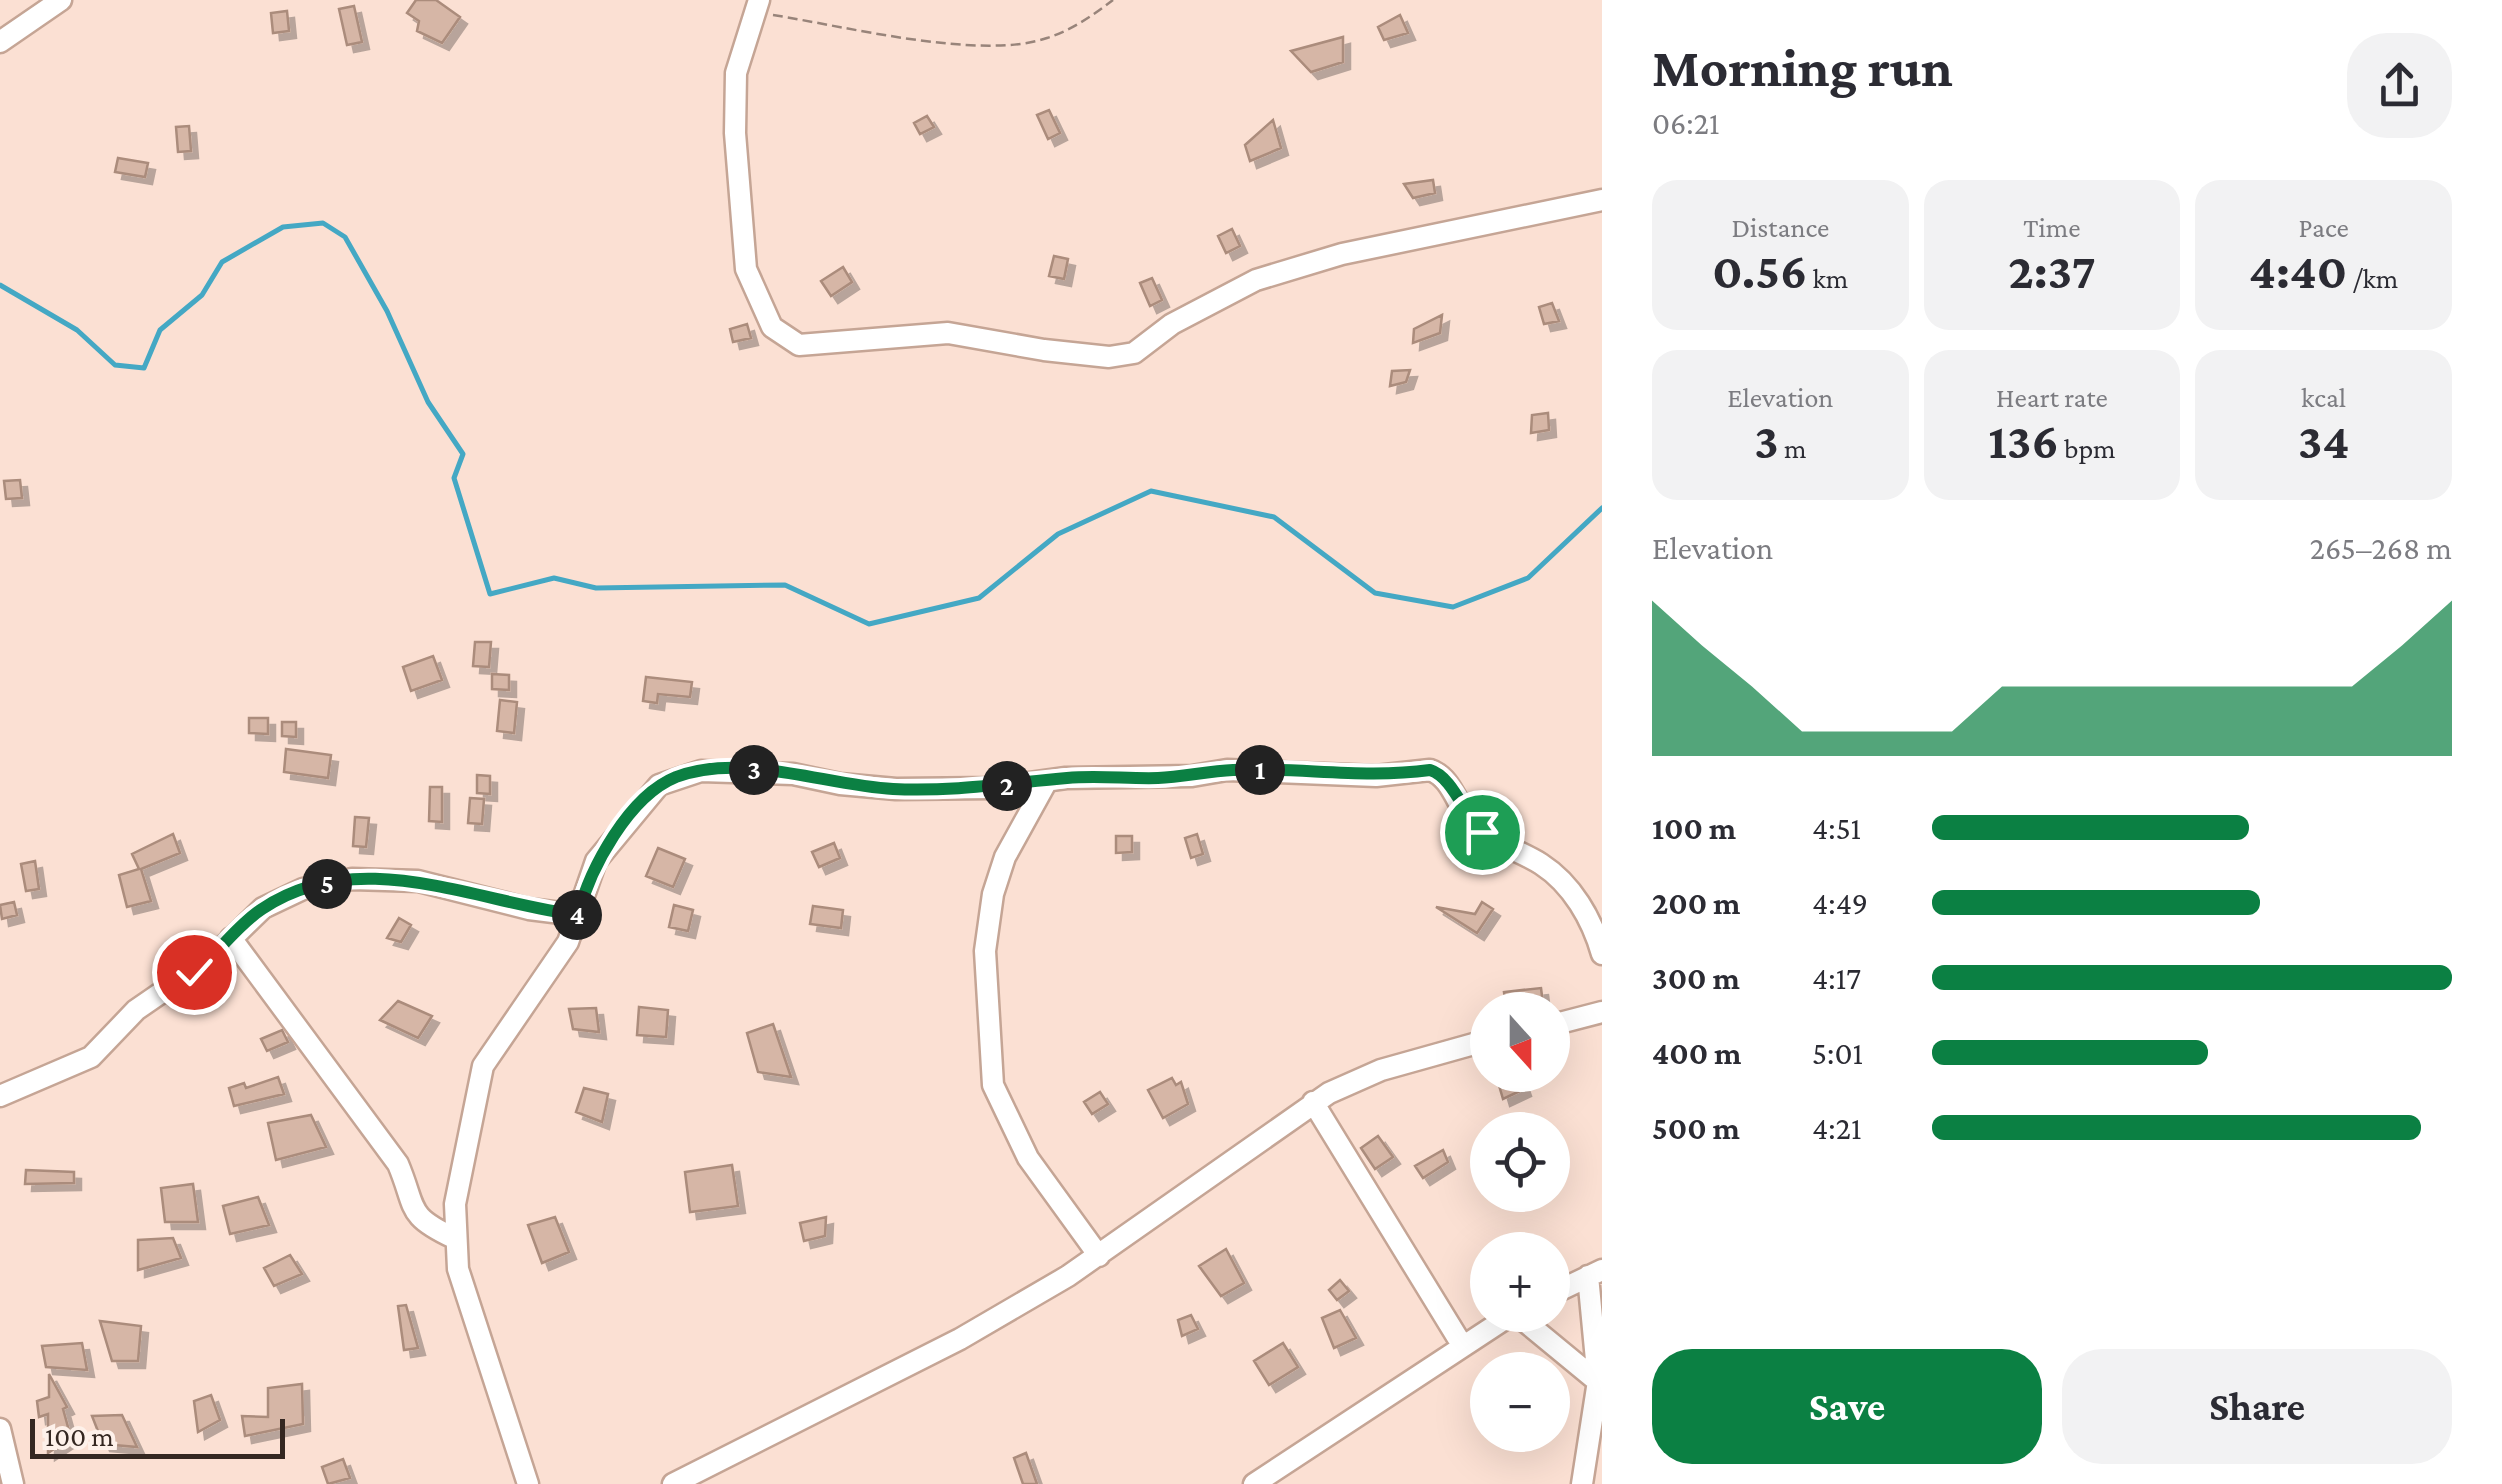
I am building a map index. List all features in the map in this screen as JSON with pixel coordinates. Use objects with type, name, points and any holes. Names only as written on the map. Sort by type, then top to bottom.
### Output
[{"type":"street","points":[[0,42],[61,0]]},
{"type":"street","points":[[758,6],[736,73],[735,133],[746,269],[772,328],[798,344],[948,333],[1044,350],[1110,357],[1134,353],[1172,324],[1256,280],[1342,254],[1602,200]]},
{"type":"street","points":[[528,1484],[458,1270],[455,1204],[482,1066],[568,942],[596,861],[659,784],[701,770],[758,770],[896,789],[1192,776],[1228,770],[1376,776],[1430,770],[1447,782],[1459,805],[1482,832],[1544,866],[1561,882],[1589,914],[1602,954]]},
{"type":"street","points":[[1047,782],[1004,857],[993,894],[986,951],[993,1085],[1028,1158],[1099,1256]]},
{"type":"street","points":[[0,1096],[91,1057],[136,1010],[194,972],[263,908],[303,890],[352,878],[418,881],[529,909],[578,915]]},
{"type":"street","points":[[231,938],[398,1164],[410,1206],[424,1224],[454,1238]]},
{"type":"street","points":[[1570,1020],[1602,1012]]},
{"type":"street","points":[[673,1484],[960,1339],[1099,1256],[1313,1102],[1380,1070],[1470,1045]]},
{"type":"street","points":[[1313,1102],[1462,1345]]},
{"type":"street","points":[[1570,1285],[1595,1273],[1600,1383],[1582,1484]]},
{"type":"street","points":[[1254,1484],[1485,1332]]},
{"type":"street","points":[[1536,1332],[1600,1383]]},
{"type":"street","points":[[0,1429],[13,1484]]},
{"type":"path","points":[[758,6],[975,46],[1011,46],[1079,25],[1113,0]]},
{"type":"building","points":[[416,0],[436,0],[460,17],[442,43],[417,31],[419,21],[407,13]]},
{"type":"building","points":[[354,6],[362,42],[347,45],[339,9]]},
{"type":"building","points":[[287,11],[289,31],[273,33],[271,13]]},
{"type":"building","points":[[1400,15],[1408,33],[1384,40],[1378,27]]},
{"type":"building","points":[[1343,37],[1343,62],[1311,72],[1291,51]]},
{"type":"building","points":[[1049,110],[1060,133],[1048,139],[1037,115]]},
{"type":"building","points":[[927,116],[934,127],[920,134],[914,123]]},
{"type":"building","points":[[1273,120],[1281,148],[1250,161],[1245,145]]},
{"type":"building","points":[[189,126],[191,151],[178,152],[176,127]]},
{"type":"building","points":[[118,158],[148,163],[145,177],[115,172]]},
{"type":"building","points":[[1433,180],[1435,193],[1413,198],[1404,184]]},
{"type":"building","points":[[1232,229],[1240,246],[1226,253],[1218,236]]},
{"type":"building","points":[[1054,256],[1068,259],[1064,279],[1049,276]]},
{"type":"building","points":[[843,267],[852,282],[831,296],[821,281]]},
{"type":"building","points":[[1152,278],[1162,300],[1150,306],[1140,283]]},
{"type":"building","points":[[1552,303],[1559,321],[1544,324],[1539,307]]},
{"type":"building","points":[[1442,315],[1440,333],[1413,343],[1414,329]]},
{"type":"building","points":[[747,324],[751,338],[733,342],[730,329]]},
{"type":"building","points":[[1410,370],[1406,382],[1390,386],[1392,371]]},
{"type":"building","points":[[1548,413],[1549,430],[1531,433],[1532,415]]},
{"type":"building","points":[[20,480],[22,498],[6,499],[4,481]]},
{"type":"building","points":[[475,642],[491,642],[489,667],[473,666]]},
{"type":"building","points":[[433,656],[442,680],[411,691],[403,667]]},
{"type":"building","points":[[492,674],[509,675],[509,690],[492,689]]},
{"type":"building","points":[[646,677],[692,682],[690,697],[658,694],[657,703],[643,701]]},
{"type":"building","points":[[500,700],[517,702],[514,733],[497,731]]},
{"type":"building","points":[[249,718],[268,718],[268,734],[249,733]]},
{"type":"building","points":[[282,722],[296,722],[296,737],[282,736]]},
{"type":"building","points":[[286,749],[331,755],[328,778],[284,772]]},
{"type":"building","points":[[477,775],[490,776],[490,794],[477,793]]},
{"type":"building","points":[[430,787],[442,787],[442,822],[429,821]]},
{"type":"building","points":[[470,798],[484,799],[482,824],[468,823]]},
{"type":"building","points":[[355,817],[369,818],[366,847],[353,846]]},
{"type":"building","points":[[173,834],[180,853],[141,869],[151,901],[127,907],[119,875],[139,869],[132,854]]},
{"type":"building","points":[[1197,834],[1203,854],[1191,858],[1185,838]]},
{"type":"building","points":[[1116,836],[1132,836],[1132,852],[1116,853]]},
{"type":"building","points":[[834,843],[840,858],[819,867],[812,852]]},
{"type":"building","points":[[658,848],[685,859],[673,887],[646,876]]},
{"type":"building","points":[[35,861],[39,889],[26,891],[21,864]]},
{"type":"building","points":[[14,902],[17,915],[2,919],[0,905]]},
{"type":"building","points":[[1482,902],[1493,909],[1477,933],[1436,907],[1475,914]]},
{"type":"building","points":[[674,905],[693,910],[688,931],[669,927]]},
{"type":"building","points":[[813,906],[843,910],[841,928],[810,924]]},
{"type":"building","points":[[399,918],[411,925],[401,942],[387,938]]},
{"type":"building","points":[[1541,988],[1542,992],[1504,992]]},
{"type":"building","points":[[398,1001],[432,1016],[418,1038],[380,1020]]},
{"type":"building","points":[[639,1007],[668,1010],[666,1037],[637,1035]]},
{"type":"building","points":[[596,1008],[599,1032],[573,1029],[569,1009]]},
{"type":"building","points":[[773,1024],[791,1077],[758,1072],[747,1033]]},
{"type":"building","points":[[282,1030],[288,1042],[267,1051],[261,1039]]},
{"type":"building","points":[[278,1077],[284,1094],[234,1106],[229,1088],[244,1083],[246,1088]]},
{"type":"building","points":[[1172,1078],[1176,1085],[1181,1082],[1188,1104],[1163,1118],[1148,1090]]},
{"type":"building","points":[[584,1088],[608,1094],[602,1122],[576,1112]]},
{"type":"building","points":[[1100,1092],[1108,1104],[1092,1114],[1084,1102]]},
{"type":"building","points":[[311,1115],[326,1147],[276,1160],[268,1123]]},
{"type":"building","points":[[1378,1136],[1393,1157],[1375,1169],[1361,1148]]},
{"type":"building","points":[[1443,1150],[1448,1162],[1423,1178],[1415,1166]]},
{"type":"building","points":[[732,1165],[738,1206],[690,1212],[685,1172]]},
{"type":"building","points":[[26,1170],[74,1172],[74,1183],[25,1184]]},
{"type":"building","points":[[193,1184],[198,1222],[165,1222],[161,1188]]},
{"type":"building","points":[[258,1197],[269,1225],[230,1234],[223,1206]]},
{"type":"building","points":[[555,1217],[569,1252],[542,1263],[528,1225]]},
{"type":"building","points":[[826,1217],[825,1236],[804,1241],[800,1223]]},
{"type":"building","points":[[173,1238],[181,1258],[138,1270],[138,1240]]},
{"type":"building","points":[[1226,1249],[1244,1283],[1221,1296],[1199,1266]]},
{"type":"building","points":[[290,1255],[302,1274],[274,1286],[264,1268]]},
{"type":"building","points":[[1340,1280],[1349,1291],[1337,1300],[1329,1290]]},
{"type":"building","points":[[406,1305],[418,1348],[404,1350],[398,1306]]},
{"type":"building","points":[[1340,1310],[1356,1338],[1334,1348],[1322,1318]]},
{"type":"building","points":[[1191,1315],[1198,1329],[1182,1336],[1178,1320]]},
{"type":"building","points":[[100,1321],[141,1326],[138,1361],[112,1361]]},
{"type":"building","points":[[82,1343],[87,1370],[46,1367],[42,1346]]},
{"type":"building","points":[[1283,1343],[1298,1367],[1269,1385],[1254,1361]]},
{"type":"building","points":[[49,1374],[67,1407],[63,1409],[71,1438],[48,1453],[48,1414],[39,1417],[37,1401],[49,1397]]},
{"type":"building","points":[[302,1384],[303,1424],[245,1436],[242,1416],[268,1417],[268,1388]]},
{"type":"building","points":[[211,1395],[220,1420],[198,1432],[194,1401]]},
{"type":"building","points":[[122,1415],[137,1447],[103,1444],[92,1416]]},
{"type":"building","points":[[1026,1453],[1037,1484],[1023,1484],[1014,1458]]},
{"type":"building","points":[[343,1459],[350,1478],[328,1484],[322,1467]]},
{"type":"waterway","points":[[0,285],[77,330],[115,365],[144,368],[160,330],[202,295],[222,262],[283,227],[323,223],[345,237],[387,311],[428,402],[463,454],[454,478],[490,594],[554,578],[596,588],[785,585],[869,624],[979,598],[1058,534],[1151,491],[1274,517],[1375,593],[1453,607],[1528,578],[1602,508]]},
{"type":"route","points":[[194,972],[263,908],[303,890],[352,878],[418,881],[529,909],[578,915],[596,861],[627,820],[659,784],[701,770],[758,770],[896,789],[994,788],[1066,778],[1158,778],[1228,770],[1376,776],[1430,770],[1447,782],[1459,805],[1482,832]]}]
